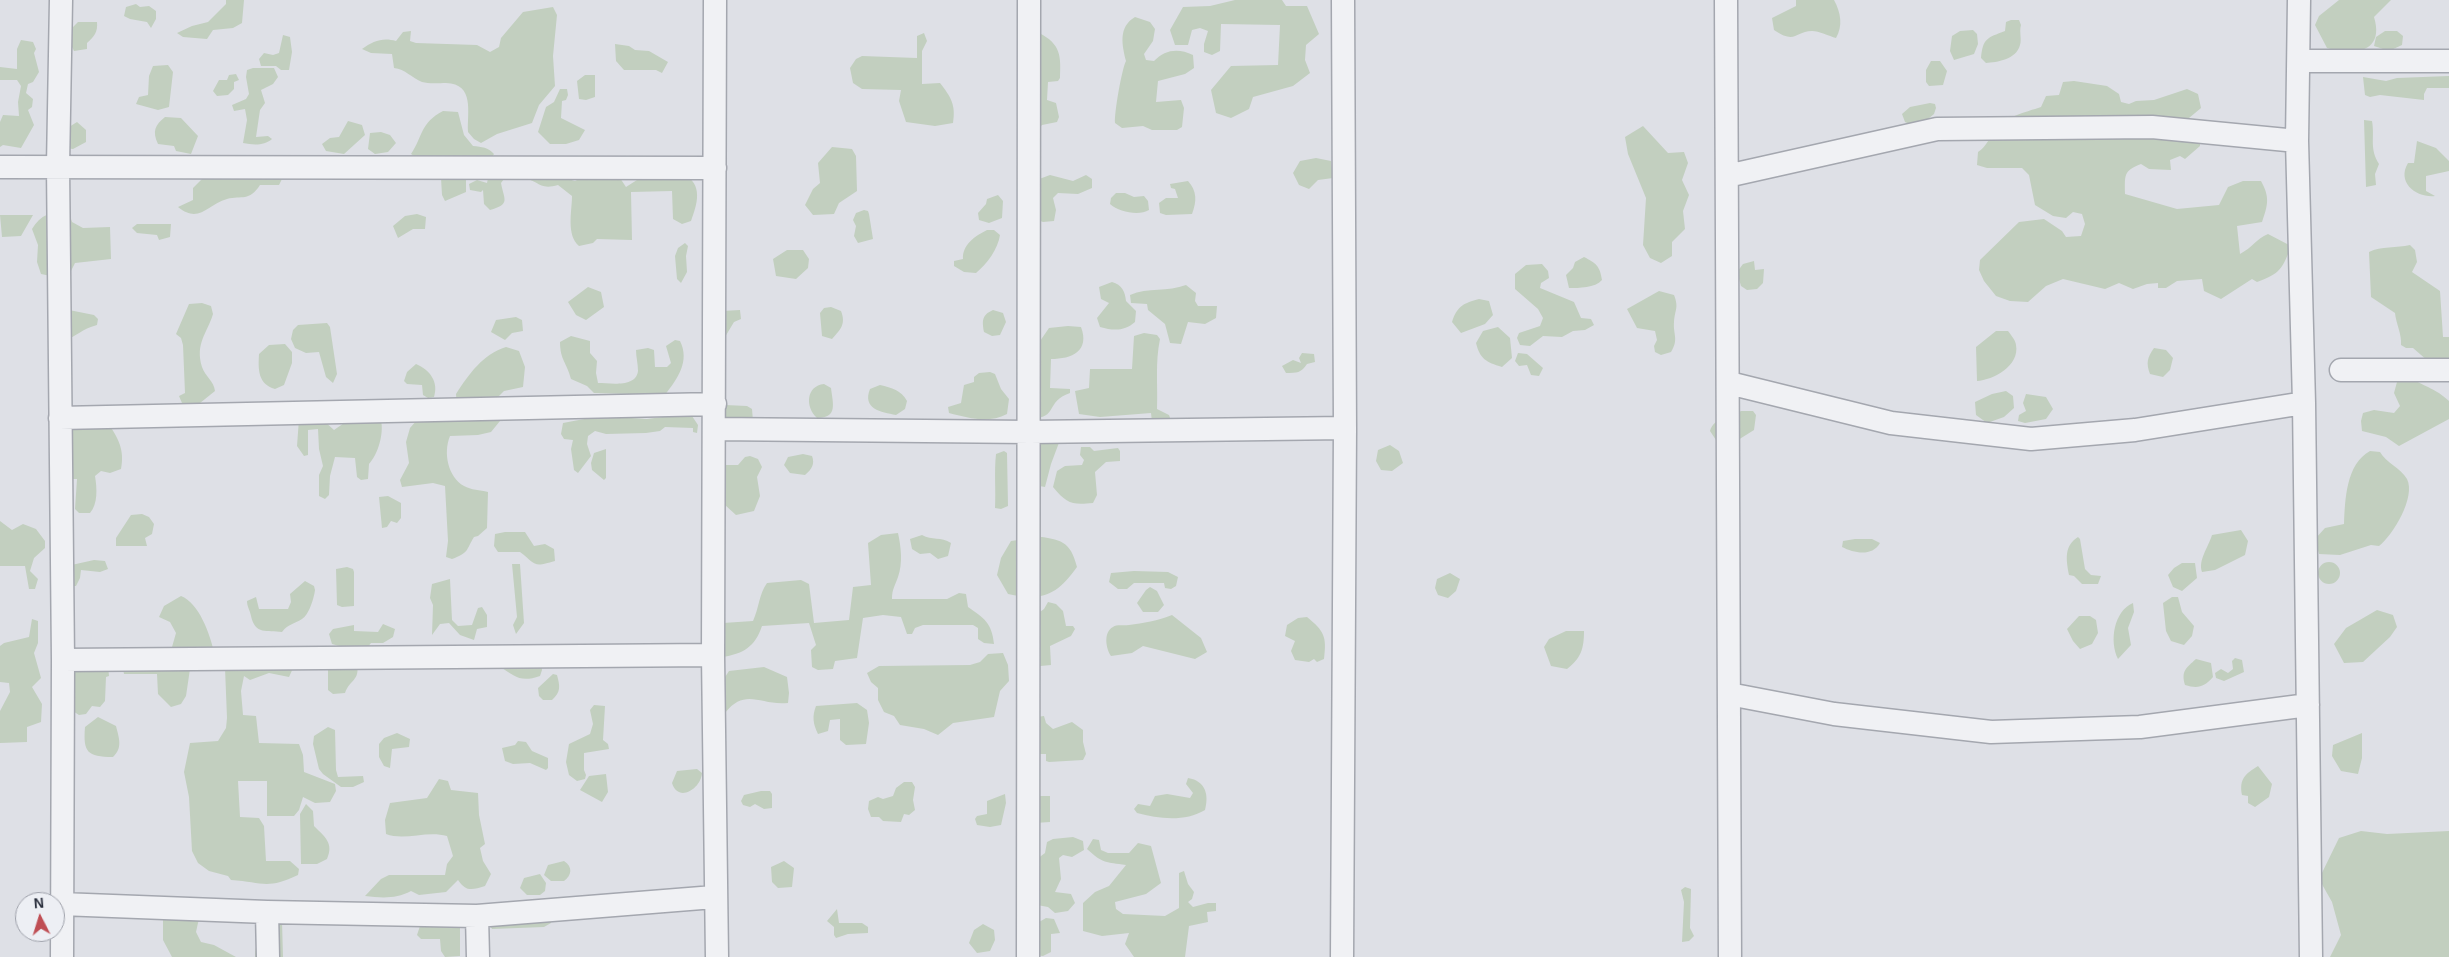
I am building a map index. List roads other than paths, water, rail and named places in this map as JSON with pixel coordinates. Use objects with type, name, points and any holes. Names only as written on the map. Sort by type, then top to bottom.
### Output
[{"type":"street","points":[[61,0],[58,166],[63,660],[61,892]]},
{"type":"street","points":[[715,0],[714,897],[717,957]]},
{"type":"street","points":[[1028,957],[1029,0]]},
{"type":"street","points":[[1342,957],[1345,428],[1343,0]]},
{"type":"street","points":[[1726,0],[1730,957]]},
{"type":"street","points":[[2299,0],[2297,141],[2304,403],[2311,957]]},
{"type":"street","points":[[2299,61],[2449,61]]},
{"type":"street","points":[[1727,176],[1937,129],[2152,127],[2297,141]]},
{"type":"street","points":[[0,167],[715,168]]},
{"type":"street","points":[[2341,370],[2449,370]]},
{"type":"street","points":[[1729,383],[1891,423],[2031,439],[2135,430],[2304,403]]},
{"type":"street","points":[[60,418],[715,404]]},
{"type":"street","points":[[714,429],[1030,432],[1345,428]]},
{"type":"street","points":[[63,660],[714,654]]},
{"type":"street","points":[[1729,694],[1834,714],[1991,732],[2140,726],[2308,705]]},
{"type":"street","points":[[65,904],[267,912],[477,916],[714,897]]},
{"type":"street","points":[[267,912],[268,957]]},
{"type":"street","points":[[477,916],[478,957]]},
{"type":"street","points":[[62,942],[62,957]]}]
